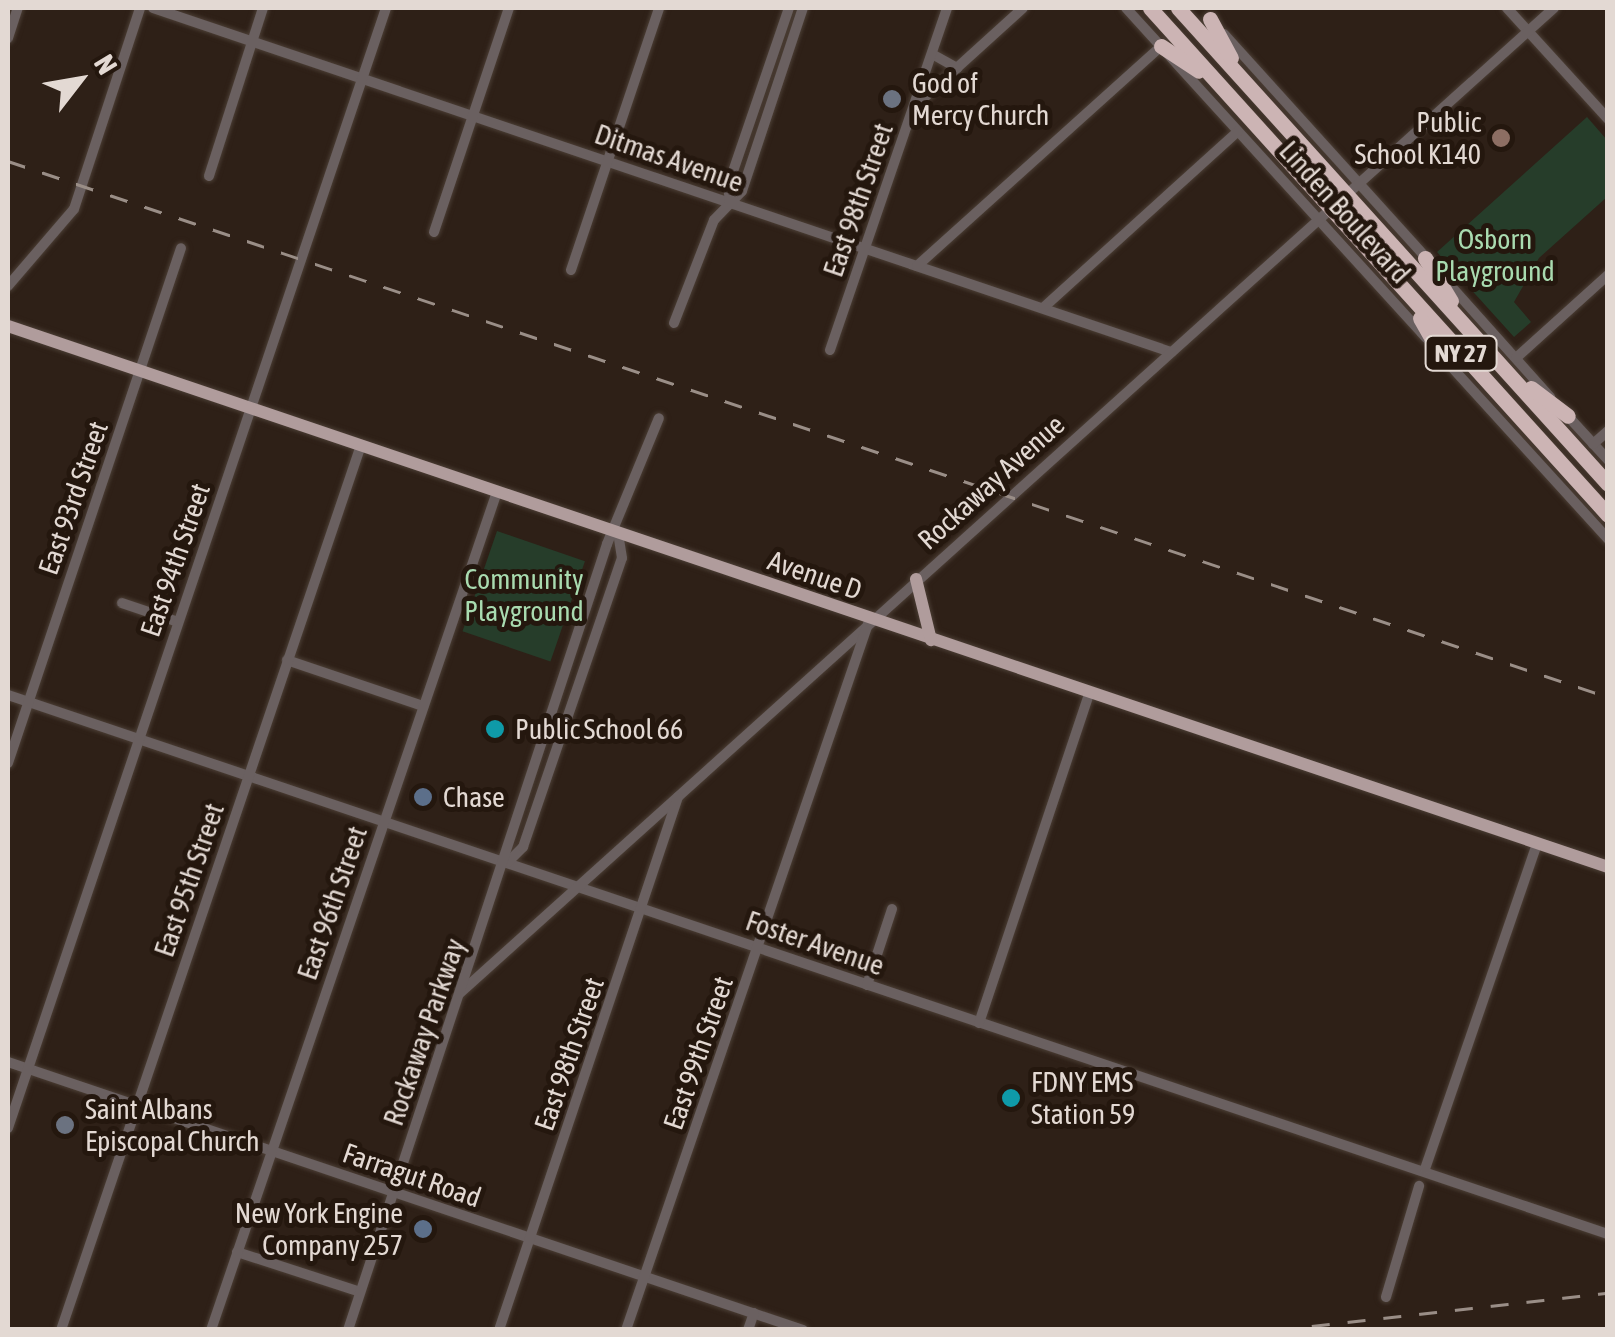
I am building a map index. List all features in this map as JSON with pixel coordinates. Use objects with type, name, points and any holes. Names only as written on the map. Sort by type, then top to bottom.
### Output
[{"type":"highway","name":"Linden Boulevard","points":[[1150,8],[1324,214],[1402,289],[1608,515]]},
{"type":"highway","name":"Linden Boulevard","points":[[1178,8],[1242,79],[1352,189],[1469,330],[1608,484]]},
{"type":"highway","points":[[1205,13],[1242,79]]},
{"type":"highway","points":[[1161,46],[1217,83]]},
{"type":"highway","points":[[1426,258],[1469,330]]},
{"type":"highway","points":[[1402,289],[1441,355]]},
{"type":"highway","points":[[1498,363],[1568,416]]},
{"type":"main road","name":"Avenue D","points":[[8,326],[1608,867]]},
{"type":"main road","points":[[916,579],[931,640]]},
{"type":"street","points":[[8,38],[18,8]]},
{"type":"street","points":[[8,286],[74,209],[140,8]]},
{"type":"street","name":"Ditmas Avenue","points":[[153,8],[1171,352]]},
{"type":"street","points":[[209,176],[263,8]]},
{"type":"street","name":"East 94th Street","points":[[8,1128],[386,8]]},
{"type":"street","points":[[434,232],[509,8]]},
{"type":"street","points":[[571,270],[659,8]]},
{"type":"street","points":[[730,202],[728,186],[789,8]]},
{"type":"street","points":[[674,322],[714,220],[730,202],[804,8]]},
{"type":"street","name":"East 98th Street","points":[[830,350],[947,8]]},
{"type":"street","points":[[915,106],[1023,8]]},
{"type":"street","name":"Linden Boulevard","points":[[1126,8],[1238,131],[1324,214],[1441,355],[1608,539]]},
{"type":"street","points":[[1507,8],[1607,119]]},
{"type":"street","name":"Rockaway Avenue","points":[[460,993],[1554,8]]},
{"type":"street","name":"Linden Boulevard","points":[[1205,13],[1352,189],[1426,258],[1608,460]]},
{"type":"street","points":[[917,266],[1161,46]]},
{"type":"street","points":[[932,54],[957,68]]},
{"type":"street","points":[[1044,308],[1238,131]]},
{"type":"street","name":"East 93rd Street","points":[[8,762],[181,248]]},
{"type":"street","points":[[1516,358],[1608,275]]},
{"type":"street","name":"Rockaway Parkway","points":[[348,1330],[506,862],[524,788],[658,418]]},
{"type":"street","points":[[1593,444],[1608,431]]},
{"type":"street","name":"East 95th Street","points":[[61,1330],[360,445]]},
{"type":"street","name":"East 96th Street","points":[[211,1330],[497,492]]},
{"type":"street","name":"Rockaway Parkway","points":[[506,862],[523,847],[622,558],[618,533]]},
{"type":"street","points":[[122,603],[178,622]]},
{"type":"street","name":"East 99th Street","points":[[626,1330],[870,620]]},
{"type":"street","points":[[287,660],[423,706]]},
{"type":"street","points":[[978,1022],[1090,692]]},
{"type":"street","name":"Foster Avenue","points":[[8,695],[867,985],[1425,1168],[1608,1234]]},
{"type":"street","name":"East 98th Street","points":[[500,1326],[679,796]]},
{"type":"street","points":[[1425,1168],[1538,844]]},
{"type":"street","points":[[867,985],[892,909]]},
{"type":"street","name":"Farragut Road","points":[[8,1062],[802,1330]]},
{"type":"street","points":[[1386,1297],[1419,1186]]},
{"type":"street","points":[[237,1252],[360,1292]]},
{"type":"street","points":[[748,1330],[754,1313]]},
{"type":"green space","name":"Osborn Playground","points":[[1587,117],[1607,140],[1607,197],[1539,258],[1514,302],[1531,322],[1514,337],[1437,252]]},
{"type":"green space","name":"Community Playground","points":[[497,531],[585,561],[550,662],[462,631]]},
{"type":"railway","points":[[8,161],[1608,697]]},
{"type":"railway","points":[[1276,1330],[1608,1293]]},
{"type":"place","name":"God of Mercy Church","points":[[892,99]]},
{"type":"place","name":"Public School K140","points":[[1501,138]]},
{"type":"place","name":"Public School 66","points":[[495,729]]},
{"type":"place","name":"Chase","points":[[423,797]]},
{"type":"place","name":"FDNY EMS Station 59","points":[[1011,1098]]},
{"type":"place","name":"Saint Albans Episcopal Church","points":[[65,1125]]},
{"type":"place","name":"New York Engine Company 257","points":[[423,1229]]}]
